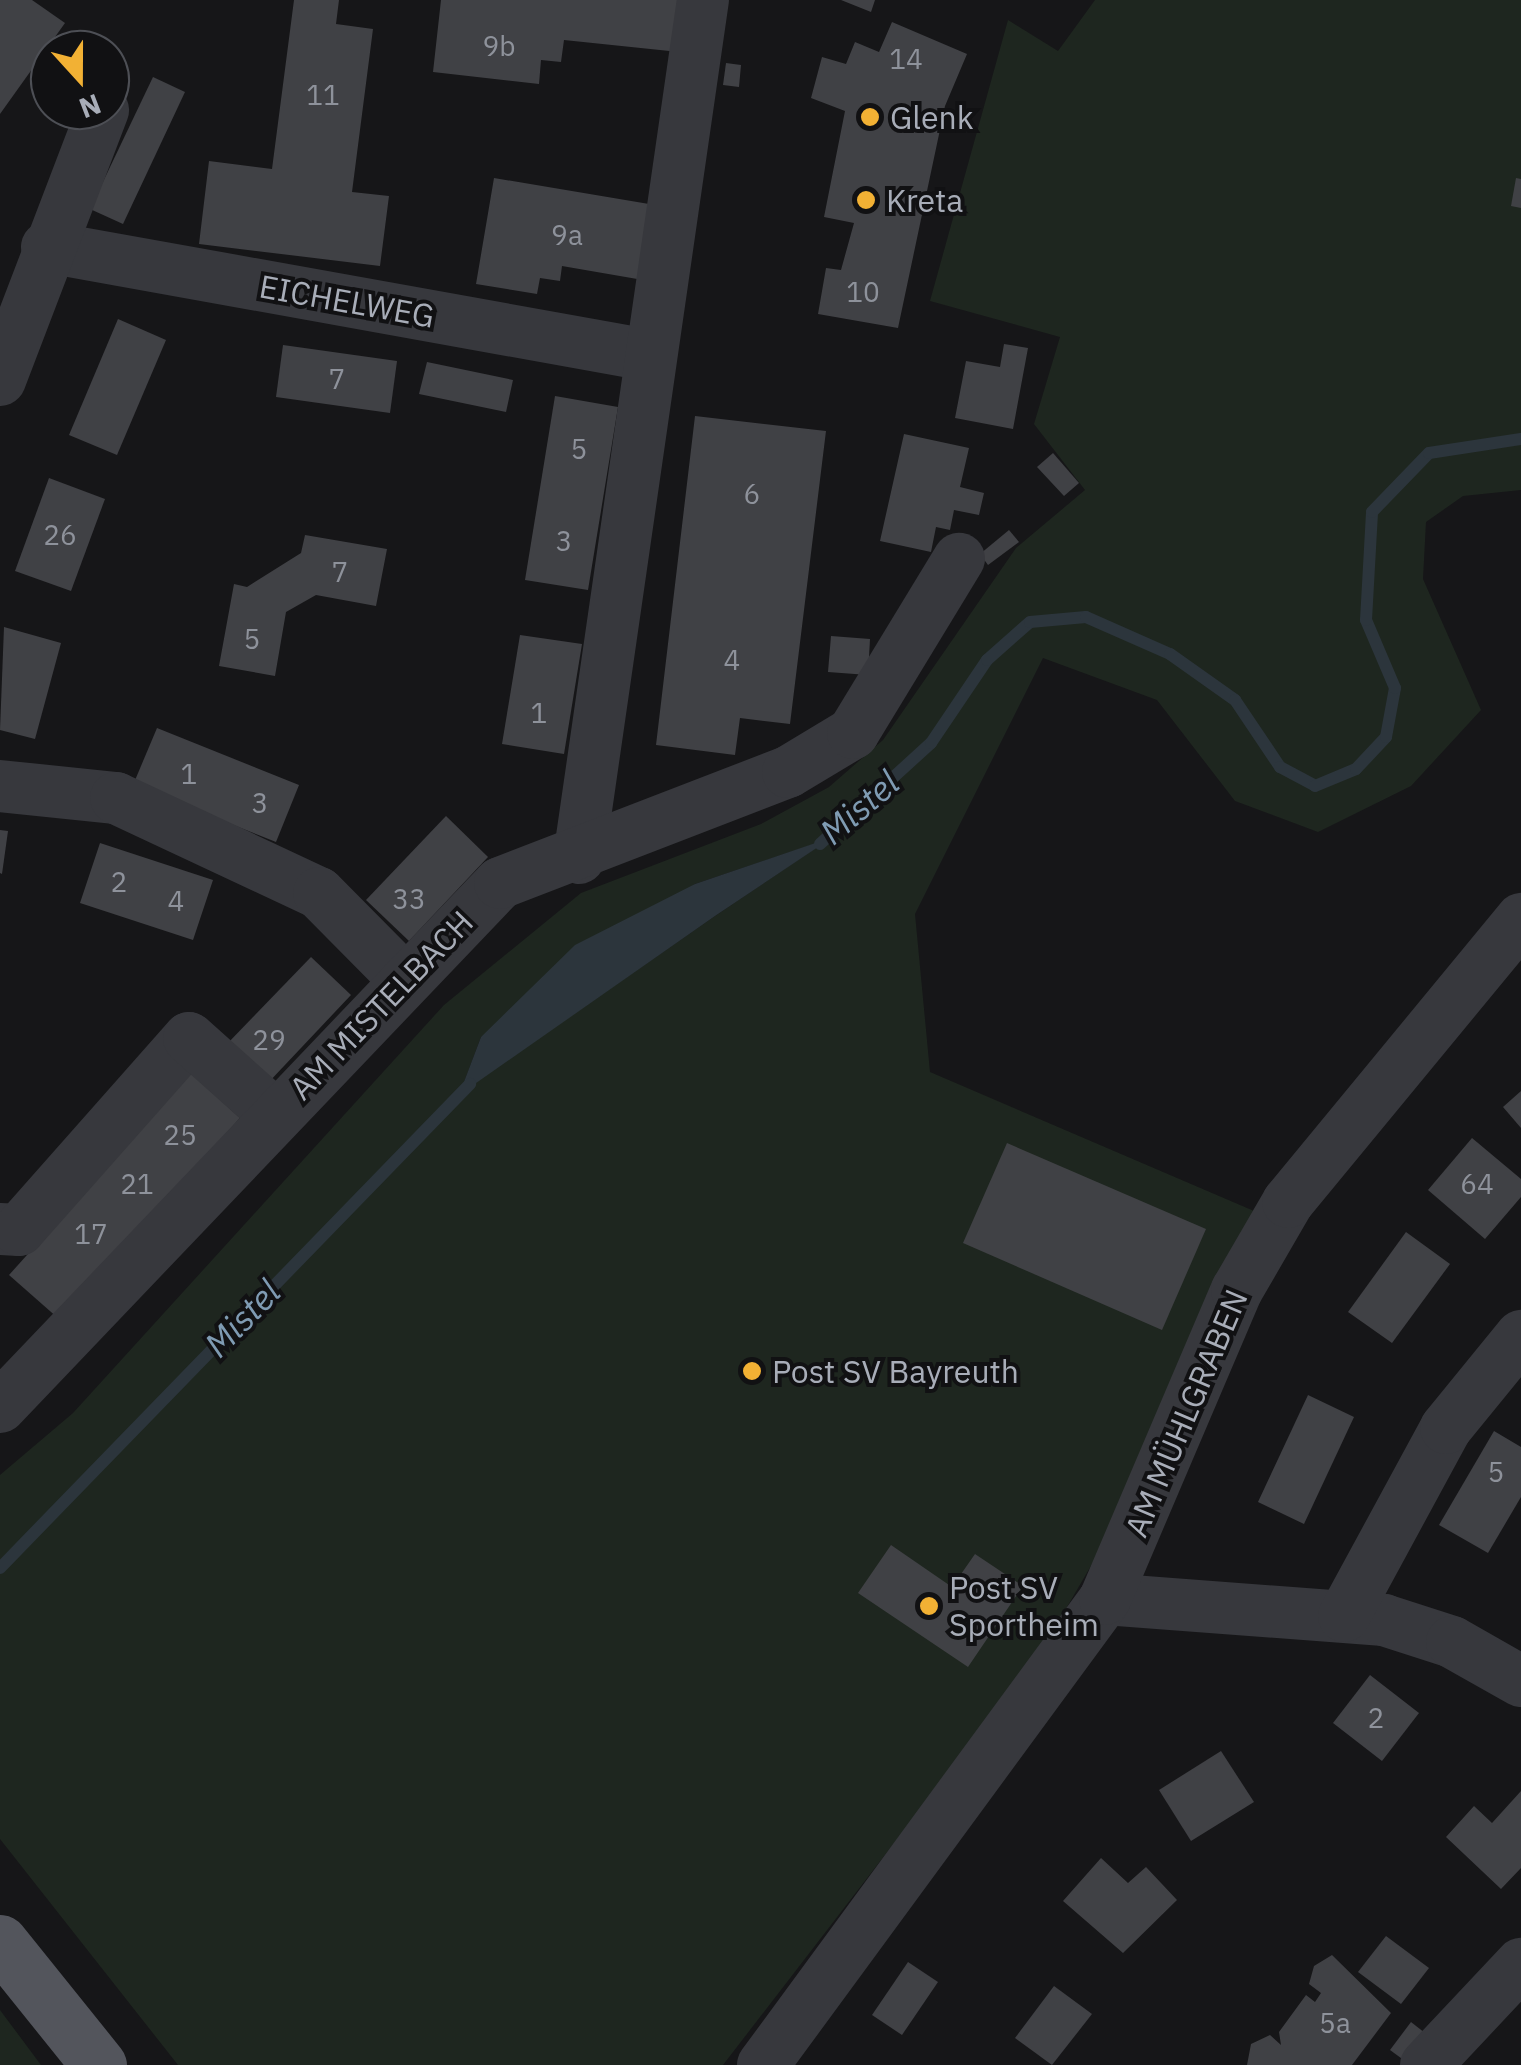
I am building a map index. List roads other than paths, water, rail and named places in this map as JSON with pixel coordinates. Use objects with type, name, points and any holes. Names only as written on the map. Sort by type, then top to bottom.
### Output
[{"type":"main road","points":[[0,1942],[99,2065]]},
{"type":"street","points":[[579,858],[648,355],[703,0]]},
{"type":"street","points":[[2,367],[95,130]]},
{"type":"street","name":"EICHELWEG","points":[[48,247],[648,355]]},
{"type":"street","name":"AM MISTELBACH","points":[[0,1408],[404,978],[500,883],[579,858],[788,772],[852,733],[959,559]]},
{"type":"street","points":[[0,786],[116,798],[302,885],[404,978]]},
{"type":"street","name":"AM MÜHLGRABEN","points":[[762,2065],[1105,1599],[1237,1290],[1288,1202],[1521,919]]},
{"type":"street","points":[[0,1229],[19,1230],[189,1038],[274,1115]]},
{"type":"street","points":[[1344,1616],[1446,1428],[1521,1336]]},
{"type":"street","points":[[1105,1599],[1344,1616],[1416,1627],[1521,1681]]},
{"type":"street","points":[[1426,2065],[1521,1964]]},
{"type":"waterway","name":"Mistel","points":[[820,844],[931,743],[987,660],[1030,622],[1086,617],[1170,654],[1235,700],[1280,767],[1315,786],[1356,769],[1386,737],[1395,688],[1366,620],[1372,512],[1429,453],[1521,439]]},
{"type":"waterway","name":"Mistel","points":[[0,1568],[470,1084]]},
{"type":"place","name":"Glenk","points":[[870,117]]},
{"type":"place","name":"Kreta","points":[[866,200]]},
{"type":"place","name":"Post SV Bayreuth","points":[[752,1371]]},
{"type":"place","name":"Post SV Sportheim","points":[[929,1606]]}]
